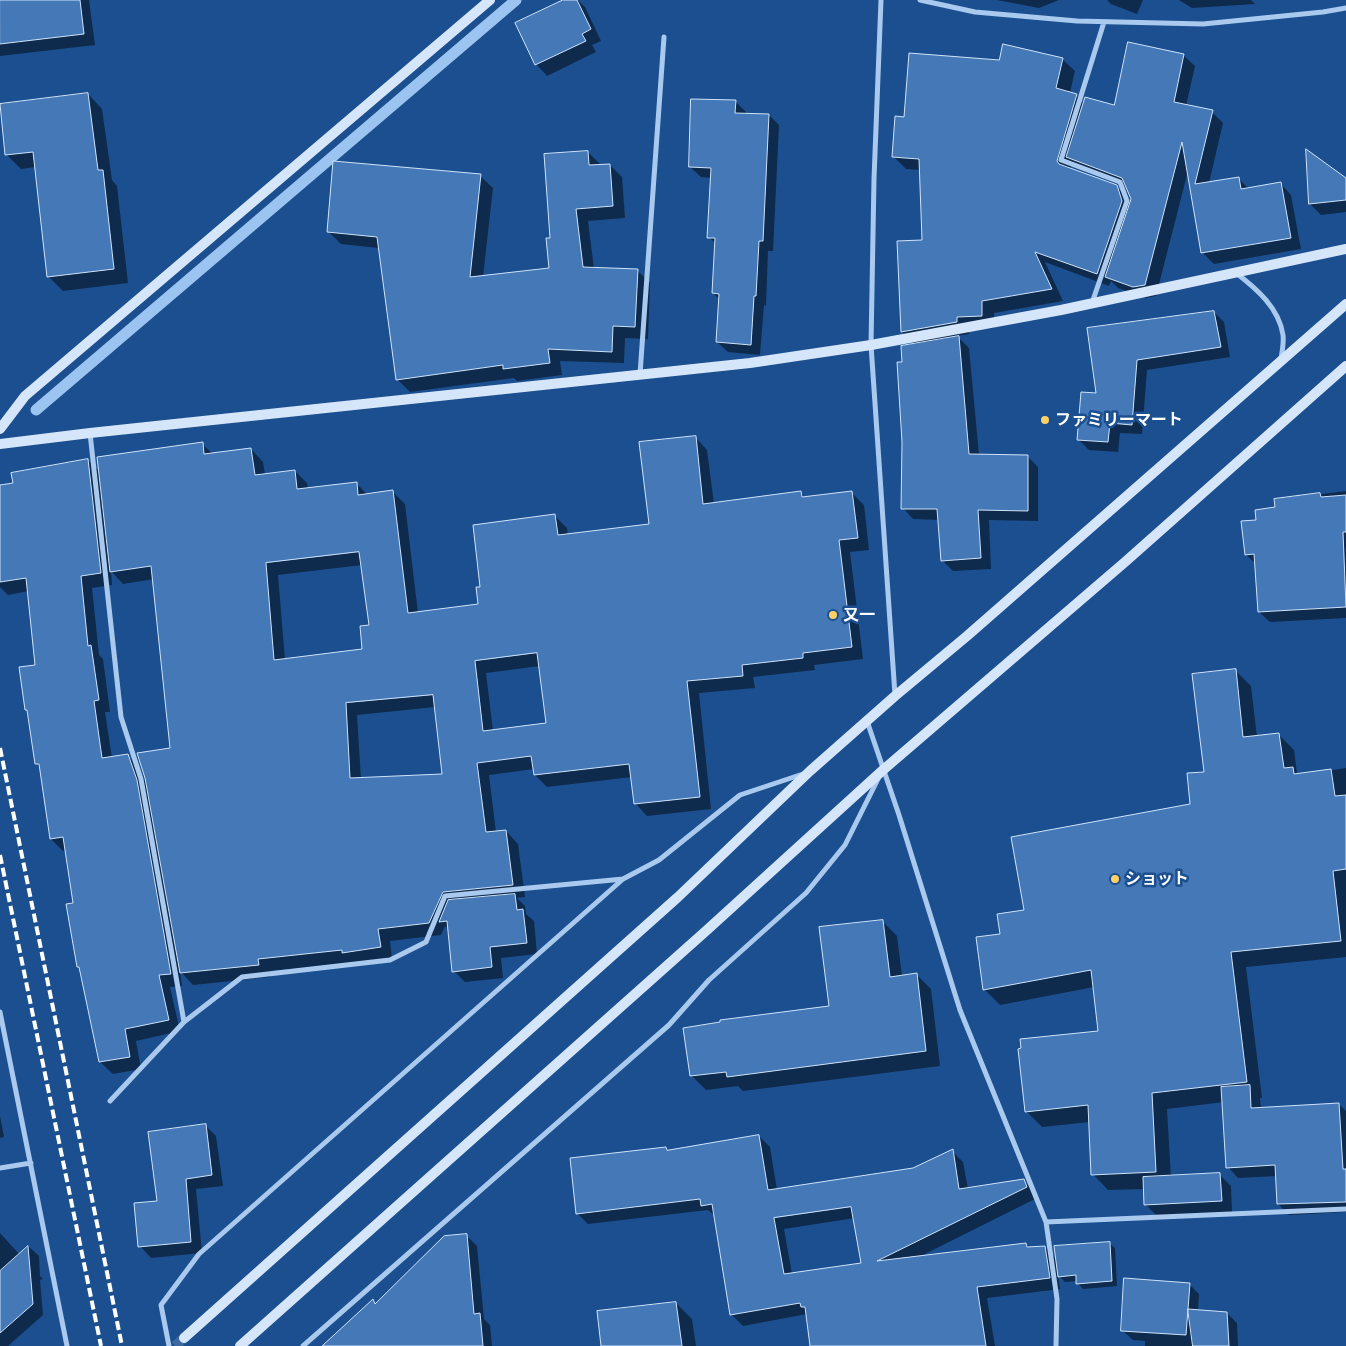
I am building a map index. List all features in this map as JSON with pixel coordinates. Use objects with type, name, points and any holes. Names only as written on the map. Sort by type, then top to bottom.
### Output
[{"type":"street","points":[[0,429],[25,396],[490,0]]},
{"type":"street","points":[[881,0],[874,178],[871,346],[895,696]]},
{"type":"street","points":[[920,0],[975,12],[1077,21],[1203,24],[1346,8]]},
{"type":"street","points":[[1092,303],[1127,201],[1120,182],[1061,160],[1104,22]]},
{"type":"street","points":[[640,374],[664,37]]},
{"type":"street","points":[[0,444],[750,363],[871,346],[1092,303],[1346,248]]},
{"type":"street","points":[[1235,272],[1258,290],[1276,313],[1283,336],[1280,362]]},
{"type":"street","points":[[184,1338],[678,897],[810,771],[867,720],[967,636],[1346,304]]},
{"type":"street","points":[[240,1346],[707,930],[883,770],[1125,562],[1346,366]]},
{"type":"street","points":[[90,433],[121,717],[142,779],[184,1022]]},
{"type":"street","points":[[867,720],[960,1010],[1046,1222],[1057,1299],[1056,1346]]},
{"type":"street","points":[[302,1346],[669,1024],[709,980],[806,893],[845,846],[883,770]]},
{"type":"street","points":[[169,1346],[161,1305],[199,1254],[624,880],[659,860],[740,795],[810,771]]},
{"type":"street","points":[[110,1100],[184,1022],[242,977],[390,960],[426,942],[444,896],[624,880]]},
{"type":"street","points":[[0,1012],[67,1346]]},
{"type":"street","points":[[0,1168],[31,1163]]},
{"type":"street","points":[[1046,1222],[1346,1209]]},
{"type":"building","points":[[0,0],[80,0],[84,34],[0,44]]},
{"type":"building","points":[[563,0],[577,0],[591,29],[582,34],[586,41],[535,65],[515,23]]},
{"type":"building","points":[[1128,42],[1184,54],[1174,102],[1213,110],[1195,184],[1239,177],[1241,189],[1281,182],[1291,238],[1201,253],[1182,142],[1145,285],[1133,287],[1105,277],[1131,199],[1122,178],[1066,157],[1085,97],[1114,105]]},
{"type":"building","points":[[1003,44],[1063,58],[1056,88],[1077,94],[1057,161],[1059,164],[1117,185],[1122,201],[1097,274],[1035,252],[1052,289],[982,301],[982,316],[957,317],[957,322],[901,332],[897,241],[922,240],[919,159],[892,157],[895,116],[904,117],[909,53],[999,60]]},
{"type":"building","points":[[88,93],[98,170],[103,170],[114,269],[47,277],[33,152],[5,155],[0,104]]},
{"type":"building","points":[[691,99],[736,100],[735,113],[769,114],[763,241],[759,241],[751,345],[716,342],[719,294],[712,293],[715,238],[707,238],[711,168],[689,167]]},
{"type":"building","points":[[1306,149],[1346,178],[1346,200],[1309,204]]},
{"type":"building","points":[[588,151],[589,165],[610,164],[613,206],[576,209],[583,267],[638,269],[635,327],[613,326],[612,352],[548,349],[550,363],[503,369],[503,365],[396,380],[377,237],[327,232],[333,161],[481,174],[470,277],[549,268],[546,238],[550,238],[544,154]]},
{"type":"building","points":[[1214,311],[1221,347],[1137,360],[1132,425],[1110,423],[1108,442],[1077,440],[1081,392],[1096,393],[1087,328]]},
{"type":"building","points":[[959,336],[969,454],[1028,455],[1028,511],[978,510],[981,558],[941,561],[937,509],[901,509],[902,442],[897,362],[902,362],[901,346]]},
{"type":"building","points":[[696,436],[703,504],[801,491],[802,497],[852,491],[858,538],[839,540],[852,647],[803,653],[803,658],[742,665],[743,676],[687,681],[700,797],[634,804],[629,764],[534,775],[531,756],[477,763],[486,832],[506,830],[513,885],[443,892],[429,923],[378,929],[381,947],[342,953],[342,950],[258,959],[259,965],[180,973],[145,778],[137,753],[170,748],[151,566],[110,572],[97,457],[203,442],[204,454],[251,448],[255,475],[295,470],[297,489],[357,482],[358,495],[393,490],[408,613],[478,604],[476,587],[480,587],[473,525],[555,514],[558,535],[649,524],[639,442]],"holes":[[[359,552],[369,625],[360,626],[362,649],[274,660],[266,563]],[[537,653],[546,723],[483,731],[475,661]],[[433,695],[442,774],[350,778],[346,703]]]},
{"type":"building","points":[[88,459],[101,573],[81,576],[88,646],[91,645],[99,700],[94,701],[102,758],[128,754],[137,780],[171,974],[159,975],[169,1020],[125,1029],[130,1057],[99,1062],[79,967],[77,967],[66,904],[73,903],[63,837],[50,839],[39,764],[35,764],[27,710],[25,710],[19,667],[35,665],[26,578],[0,582],[0,485],[13,483],[11,473]]},
{"type":"building","points":[[1320,493],[1321,497],[1346,495],[1346,532],[1343,532],[1346,607],[1258,612],[1254,554],[1245,555],[1241,521],[1256,520],[1255,510],[1275,507],[1274,499]]},
{"type":"building","points":[[1236,669],[1243,737],[1279,733],[1284,768],[1293,767],[1294,774],[1331,769],[1335,796],[1346,795],[1346,869],[1333,871],[1341,941],[1231,952],[1247,1082],[1152,1093],[1156,1172],[1091,1175],[1088,1105],[1025,1112],[1018,1049],[1021,1048],[1020,1039],[1098,1031],[1091,970],[983,990],[976,937],[1000,934],[997,914],[1024,910],[1011,837],[1190,804],[1187,773],[1204,772],[1192,674]]},
{"type":"building","points":[[515,894],[517,910],[523,909],[527,943],[490,947],[492,967],[452,972],[447,921],[439,922],[448,900]]},
{"type":"building","points":[[883,920],[890,977],[917,973],[926,1051],[727,1077],[726,1072],[690,1076],[683,1028],[720,1022],[720,1020],[829,1006],[819,927]]},
{"type":"building","points":[[1250,1085],[1251,1108],[1339,1103],[1343,1169],[1346,1169],[1346,1202],[1277,1204],[1275,1165],[1226,1168],[1221,1087]]},
{"type":"building","points":[[206,1124],[212,1175],[186,1179],[191,1242],[138,1247],[134,1203],[157,1201],[148,1132]]},
{"type":"building","points":[[759,1135],[768,1190],[913,1168],[953,1149],[959,1189],[1024,1179],[1027,1187],[877,1261],[1026,1243],[1027,1247],[1045,1246],[1050,1278],[977,1287],[986,1346],[810,1346],[805,1307],[801,1307],[800,1303],[730,1315],[712,1204],[701,1206],[700,1199],[576,1214],[570,1158],[666,1147],[667,1150]],"holes":[[[851,1207],[861,1263],[784,1274],[774,1218]]]},
{"type":"building","points":[[1220,1173],[1222,1201],[1144,1205],[1143,1177]]},
{"type":"building","points":[[467,1234],[474,1314],[480,1313],[483,1346],[322,1346],[373,1299],[375,1304],[444,1236]]},
{"type":"building","points":[[1110,1242],[1112,1281],[1076,1284],[1076,1275],[1058,1277],[1054,1246]]},
{"type":"building","points":[[28,1246],[33,1304],[0,1333],[0,1271]]},
{"type":"building","points":[[1124,1278],[1190,1283],[1186,1335],[1121,1331]]},
{"type":"building","points":[[676,1302],[682,1346],[601,1346],[597,1311]]},
{"type":"building","points":[[1188,1309],[1227,1312],[1229,1346],[1193,1346]]},
{"type":"waterway","points":[[36,410],[516,0]]},
{"type":"tunnel","points":[[175,1346],[184,1338]]},
{"type":"railway","points":[[0,748],[122,1346]]},
{"type":"railway","points":[[0,855],[101,1346]]},
{"type":"place","name":"ファミリーマート","points":[[1045,420]]},
{"type":"place","name":"又一","points":[[833,615]]},
{"type":"place","name":"ショット","points":[[1115,879]]}]
